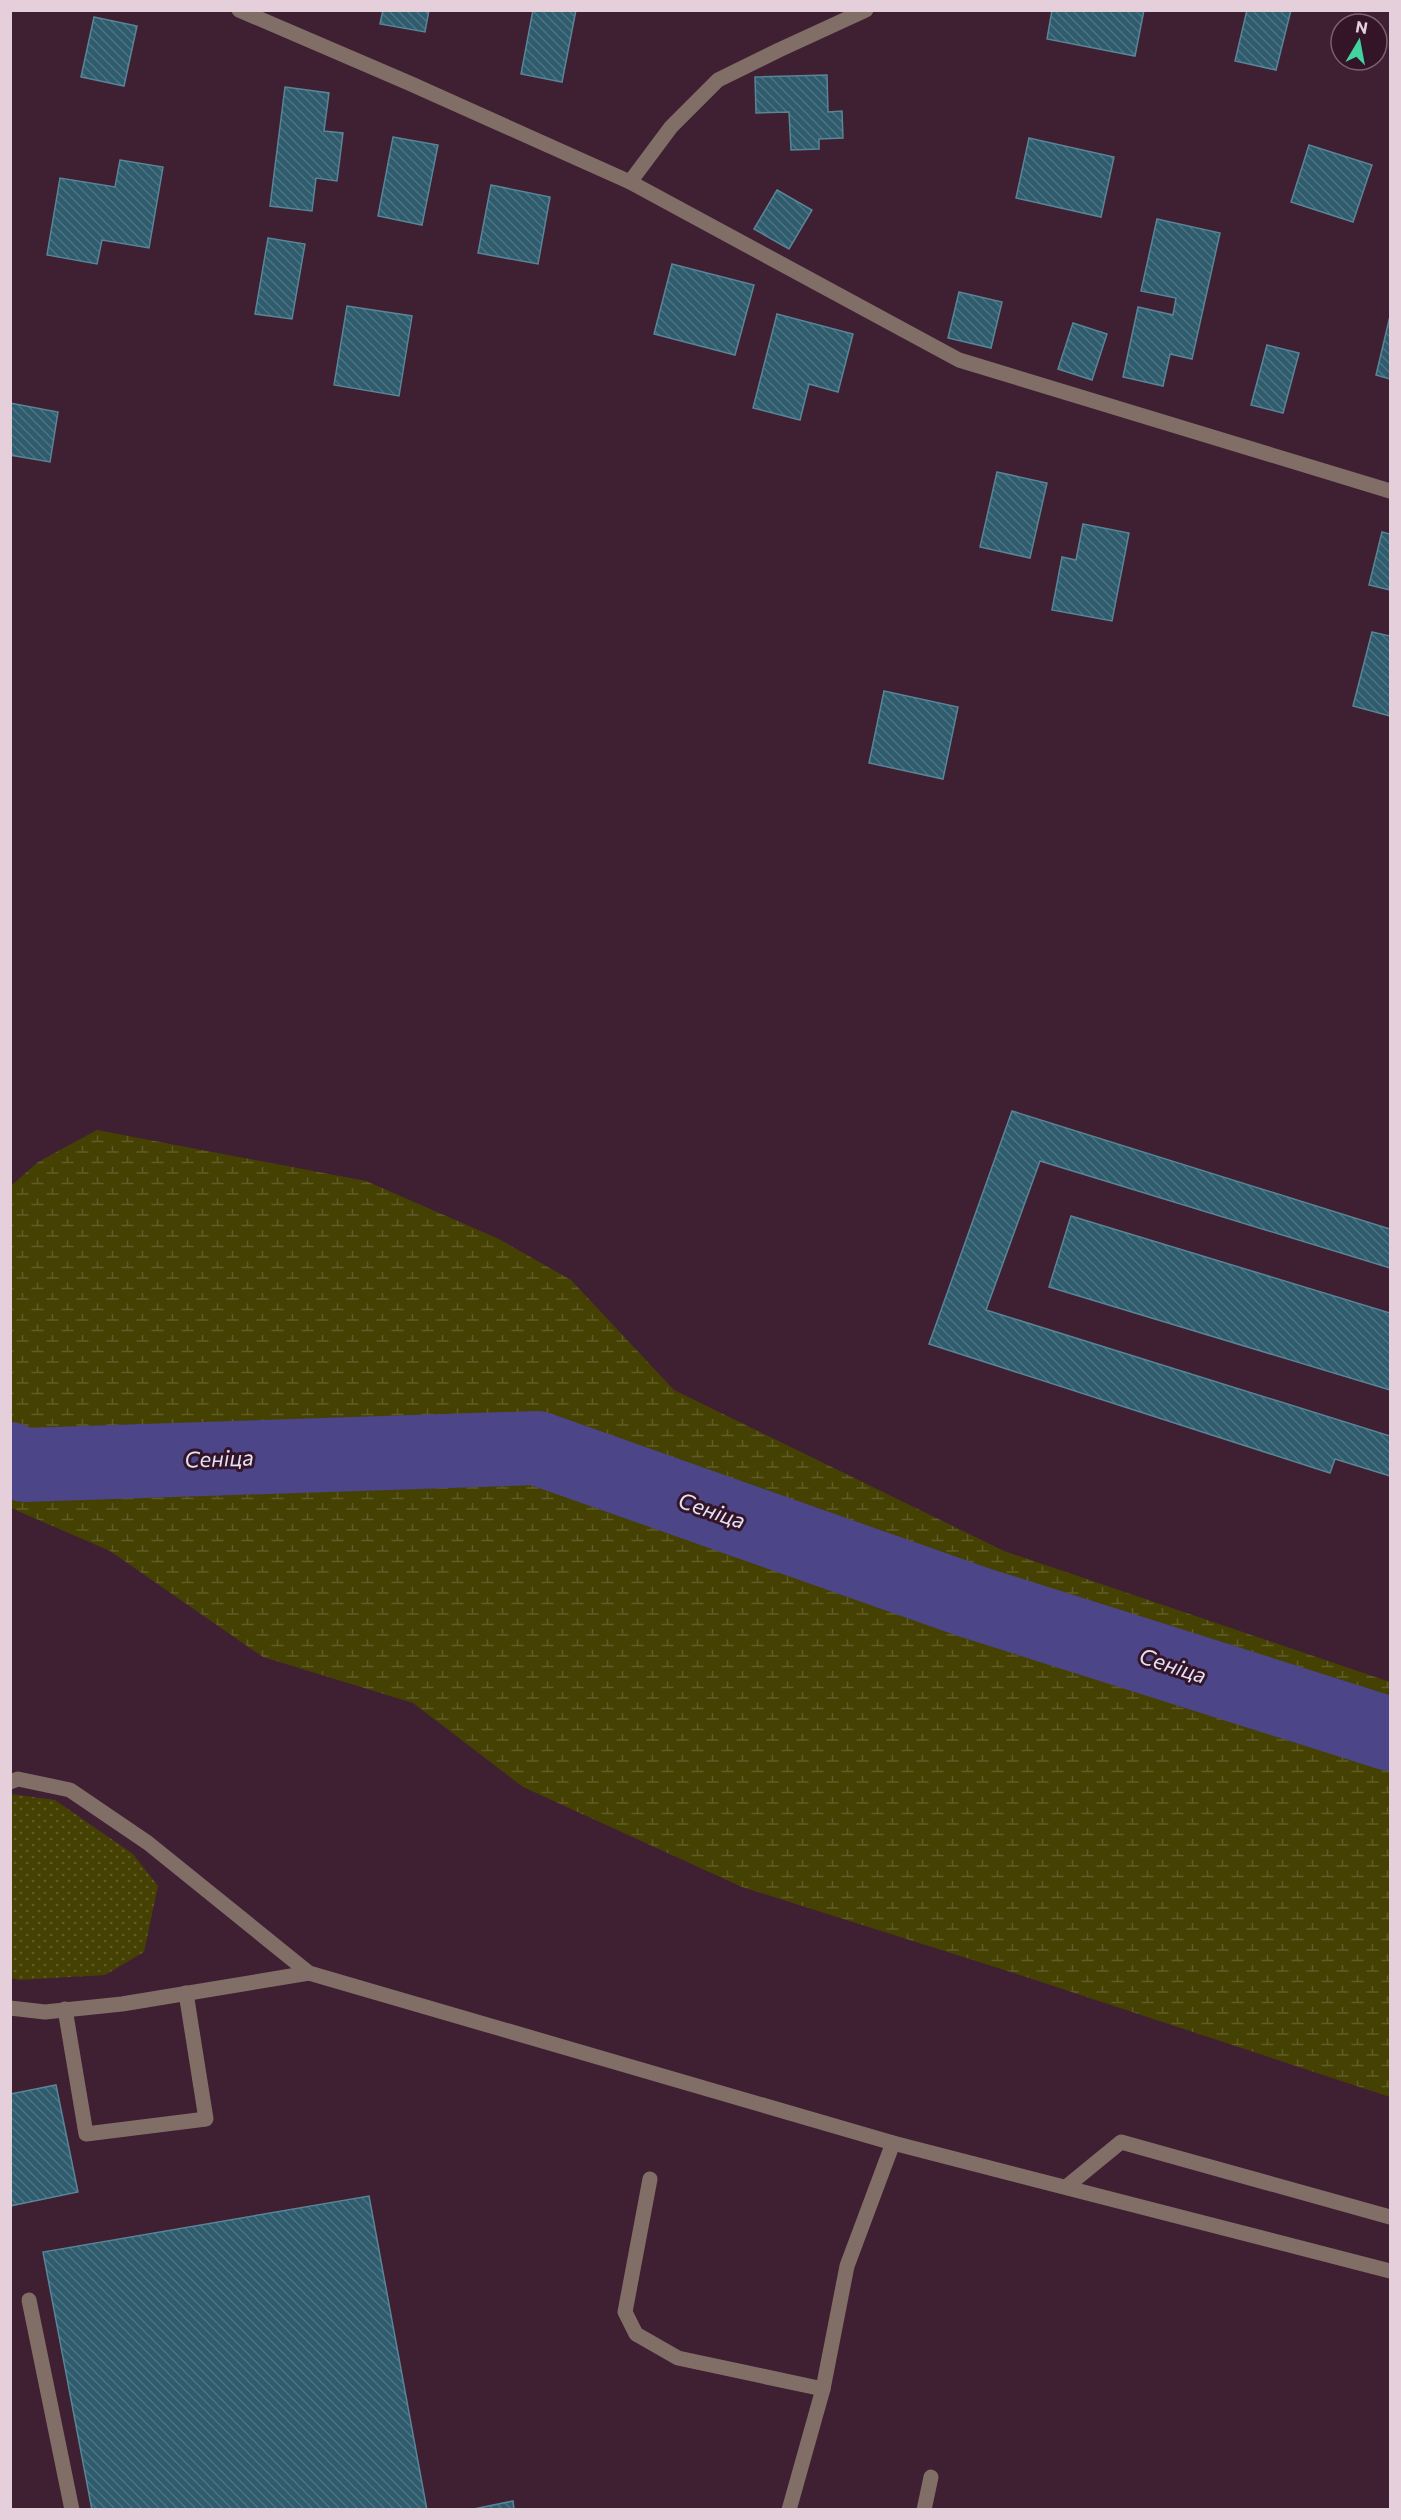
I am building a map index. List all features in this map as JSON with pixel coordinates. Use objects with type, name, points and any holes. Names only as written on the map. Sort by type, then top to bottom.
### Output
[{"type":"street","points":[[239,10],[630,182],[959,360],[1390,491]]},
{"type":"street","points":[[630,182],[671,127],[718,80],[866,10]]},
{"type":"street","points":[[10,1782],[18,1779],[70,1790],[148,1843],[309,1973],[893,2143],[1390,2271]]},
{"type":"street","points":[[10,2008],[45,2012],[122,2004],[309,1973]]},
{"type":"street","points":[[65,2009],[86,2134],[206,2119],[186,1994]]},
{"type":"street","points":[[1066,2187],[1121,2142],[1390,2217]]},
{"type":"street","points":[[789,2510],[823,2389],[848,2266],[893,2143]]},
{"type":"street","points":[[650,2179],[625,2312],[636,2334],[678,2358],[823,2389]]},
{"type":"street","points":[[29,2300],[72,2510]]},
{"type":"street","points":[[924,2510],[931,2477]]},
{"type":"green space","points":[[97,1130],[366,1181],[499,1239],[571,1280],[674,1390],[1004,1551],[1390,1682],[1390,2097],[1017,1974],[742,1887],[523,1787],[413,1703],[263,1657],[110,1551],[11,1508],[11,1186],[38,1162]]},
{"type":"green space","points":[[11,1794],[55,1800],[133,1854],[158,1886],[144,1952],[105,1975],[19,1980],[11,1978]]},
{"type":"building","points":[[383,10],[429,10],[425,32],[380,24]]},
{"type":"building","points":[[533,10],[576,10],[562,82],[521,74]]},
{"type":"building","points":[[1052,10],[1144,10],[1135,56],[1047,39]]},
{"type":"building","points":[[1247,10],[1291,10],[1276,70],[1235,61]]},
{"type":"building","points":[[94,17],[137,26],[124,86],[81,77]]},
{"type":"building","points":[[827,75],[828,112],[842,111],[843,138],[819,139],[819,149],[791,150],[789,112],[756,113],[755,77]]},
{"type":"building","points":[[285,87],[329,93],[324,131],[343,133],[337,181],[316,178],[312,211],[270,206]]},
{"type":"building","points":[[393,137],[438,145],[422,225],[378,216]]},
{"type":"building","points":[[1029,138],[1114,157],[1101,217],[1016,198]]},
{"type":"building","points":[[1309,145],[1372,165],[1353,222],[1291,202]]},
{"type":"building","points":[[120,160],[163,167],[149,248],[102,240],[97,264],[47,255],[60,178],[115,187]]},
{"type":"building","points":[[491,185],[550,197],[538,264],[478,253]]},
{"type":"building","points":[[777,190],[812,210],[789,249],[754,229]]},
{"type":"building","points":[[1157,219],[1220,233],[1192,359],[1170,354],[1163,386],[1123,377],[1138,307],[1173,315],[1176,298],[1141,291]]},
{"type":"building","points":[[268,238],[305,244],[292,319],[255,314]]},
{"type":"building","points":[[672,264],[754,285],[735,355],[654,334]]},
{"type":"building","points":[[959,292],[1002,302],[991,348],[948,338]]},
{"type":"building","points":[[347,306],[412,316],[399,396],[334,385]]},
{"type":"building","points":[[777,314],[853,334],[838,392],[809,384],[800,420],[753,408]]},
{"type":"building","points":[[1390,316],[1390,379],[1376,375]]},
{"type":"building","points":[[1073,323],[1107,334],[1092,380],[1058,369]]},
{"type":"building","points":[[1267,345],[1299,353],[1283,413],[1251,405]]},
{"type":"building","points":[[10,403],[58,412],[50,462],[10,455]]},
{"type":"building","points":[[997,472],[1047,483],[1030,558],[980,547]]},
{"type":"building","points":[[1083,524],[1129,533],[1112,621],[1052,610],[1062,557],[1076,560]]},
{"type":"building","points":[[1382,532],[1390,534],[1390,590],[1369,585]]},
{"type":"building","points":[[1372,632],[1390,636],[1390,716],[1353,706]]},
{"type":"building","points":[[884,691],[958,707],[943,779],[869,763]]},
{"type":"building","points":[[1012,1111],[1390,1229],[1390,1268],[1040,1161],[986,1310],[1390,1436],[1390,1476],[1335,1459],[1330,1473],[929,1344]]},
{"type":"building","points":[[1071,1216],[1390,1313],[1390,1390],[1049,1287]]},
{"type":"building","points":[[56,2085],[78,2192],[10,2206],[10,2094]]},
{"type":"building","points":[[369,2196],[427,2510],[92,2510],[43,2252]]},
{"type":"building","points":[[513,2501],[514,2510],[469,2510]]},
{"type":"waterway","name":"Сеніца","points":[[10,1459],[24,1465],[537,1448],[973,1602],[1390,1734]]}]
